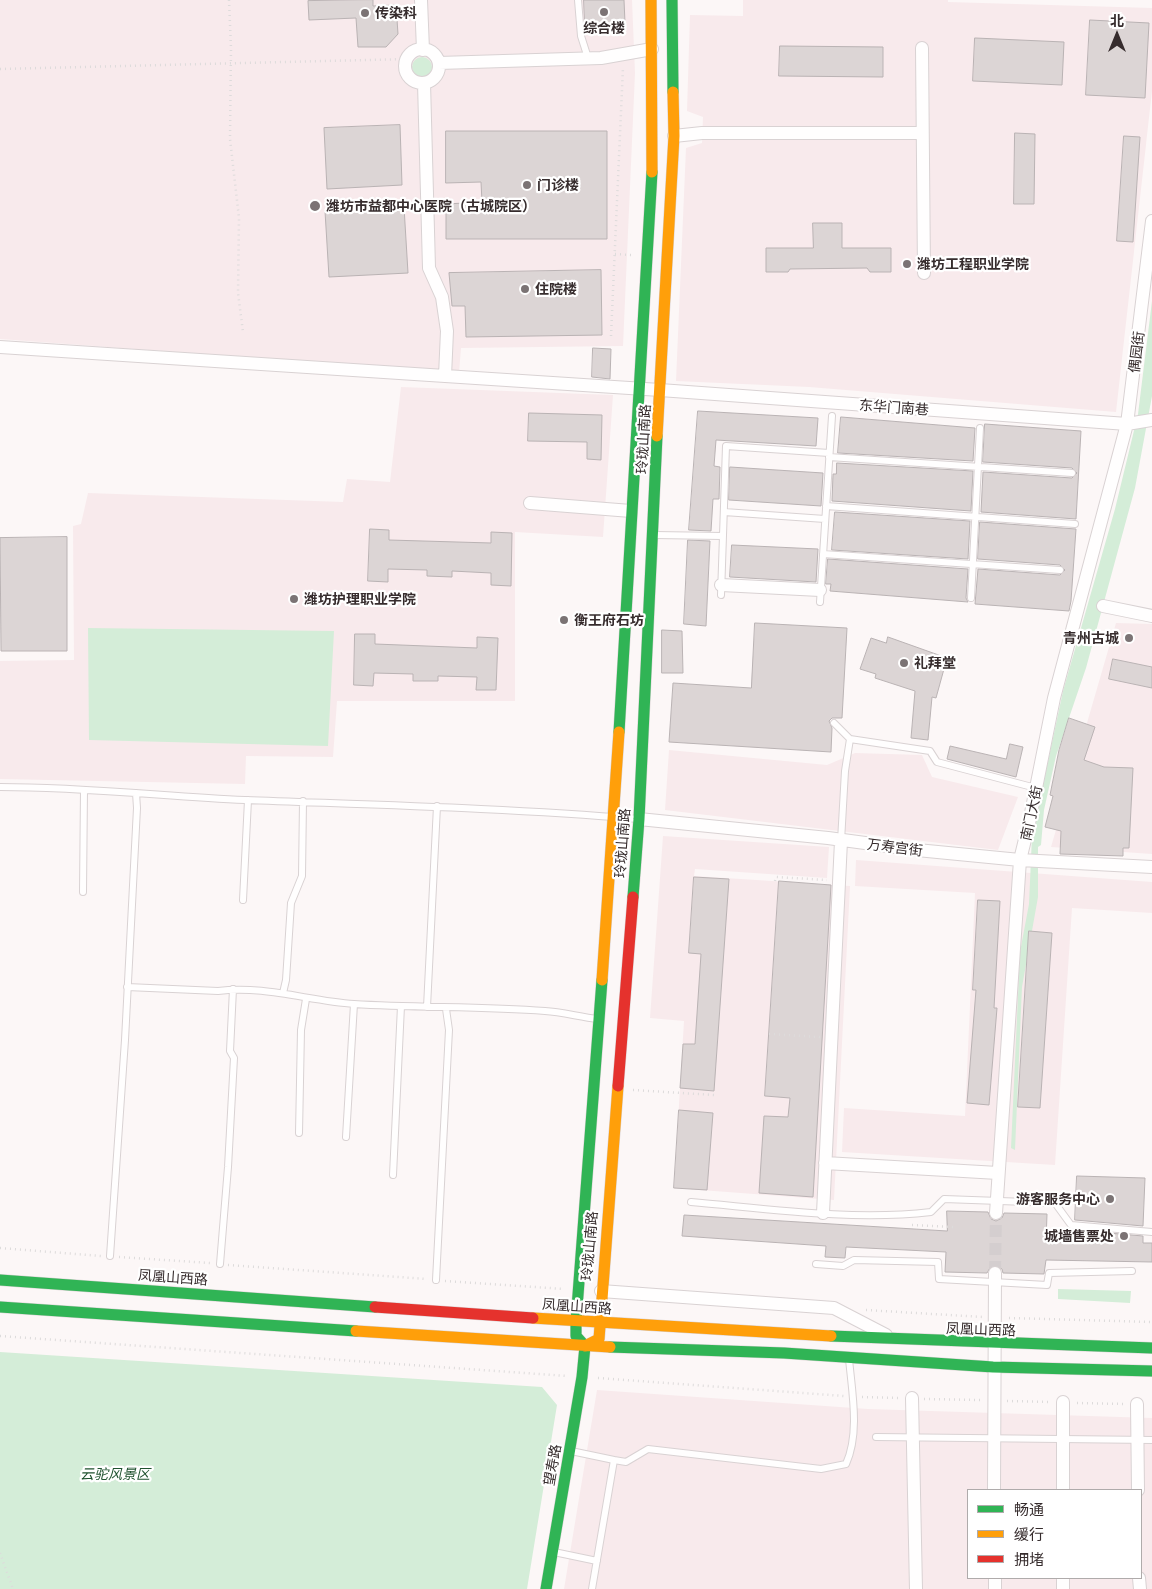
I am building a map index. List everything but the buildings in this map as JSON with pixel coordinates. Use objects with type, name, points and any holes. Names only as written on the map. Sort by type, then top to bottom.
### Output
[{"type":"main road","name":"玲珑山南路","points":[[651,0],[653,154],[614,817],[576,1321],[576,1336],[584,1346],[599,1339],[598,1322],[639,819],[652,535],[674,136],[672,0]]},
{"type":"main road","name":"凤凰山西路","points":[[0,1280],[576,1321],[895,1340],[994,1345],[1152,1348]]},
{"type":"main road","points":[[0,1306],[584,1346],[849,1358],[994,1367],[1152,1371]]},
{"type":"main road","name":"望寿路","points":[[546,1589],[582,1377],[584,1346]]},
{"type":"street","points":[[421,0],[423,50]]},
{"type":"street","points":[[922,48],[924,273]]},
{"type":"street","points":[[439,63],[588,58],[622,55],[652,49]]},
{"type":"street","points":[[423,50],[432,53],[439,63],[435,77],[424,83],[416,82],[409,76],[406,68],[407,59],[415,51],[423,50]]},
{"type":"street","points":[[424,83],[428,268],[442,297],[446,331],[445,376]]},
{"type":"street","points":[[674,136],[702,133],[922,133]]},
{"type":"street","name":"偶园街","points":[[1128,424],[1152,221]]},
{"type":"street","name":"东华门南巷","points":[[0,348],[660,390],[1128,424],[1152,420]]},
{"type":"street","name":"南门大街","points":[[996,1207],[1020,860],[1054,698],[1128,424]]},
{"type":"street","points":[[530,503],[631,511]]},
{"type":"street","points":[[721,590],[820,596]]},
{"type":"street","points":[[1103,606],[1152,616]]},
{"type":"street","name":"万寿宫街","points":[[639,819],[1020,860],[1152,867]]},
{"type":"street","points":[[823,1213],[841,841]]},
{"type":"street","points":[[825,1164],[998,1173]]},
{"type":"street","points":[[994,1489],[995,1278]]},
{"type":"street","points":[[601,1291],[834,1308],[895,1340]]},
{"type":"street","points":[[912,1398],[916,1589]]},
{"type":"street","points":[[1063,1402],[1063,1489]]},
{"type":"street","points":[[1137,1404],[1138,1489]]},
{"type":"lane","points":[[578,0],[581,36],[588,58]]},
{"type":"lane","points":[[820,596],[832,416]]},
{"type":"lane","points":[[970,598],[980,428]]},
{"type":"lane","points":[[721,590],[726,446],[1072,473]]},
{"type":"lane","points":[[826,506],[1075,524]]},
{"type":"lane","points":[[724,512],[825,519]]},
{"type":"lane","points":[[652,535],[723,536]]},
{"type":"lane","points":[[823,554],[1060,570]]},
{"type":"lane","points":[[834,723],[850,739],[930,750],[937,762],[1036,788]]},
{"type":"lane","points":[[841,841],[845,771],[850,739]]},
{"type":"lane","points":[[0,787],[248,800],[437,806],[639,819]]},
{"type":"lane","points":[[82,892],[84,790]]},
{"type":"lane","points":[[110,1256],[120,1131],[137,808],[136,793]]},
{"type":"lane","points":[[243,900],[248,800]]},
{"type":"lane","points":[[282,993],[286,980],[290,903],[302,876],[303,801]]},
{"type":"lane","points":[[427,1007],[437,806]]},
{"type":"lane","points":[[127,987],[218,991],[233,989],[282,993],[306,999],[354,1004],[547,1011],[599,1019]]},
{"type":"lane","points":[[220,1264],[234,1058],[230,1051],[233,989]]},
{"type":"lane","points":[[299,1132],[302,1021],[306,999]]},
{"type":"lane","points":[[346,1137],[354,1004]]},
{"type":"lane","points":[[392,1175],[401,1006]]},
{"type":"lane","points":[[436,1280],[449,1030],[446,1008]]},
{"type":"lane","points":[[691,1202],[823,1213],[896,1216],[932,1212],[944,1199],[996,1207],[1056,1203],[1071,1225],[1152,1232]]},
{"type":"lane","points":[[816,1264],[843,1266],[854,1260],[938,1262],[939,1279],[995,1278],[1047,1285],[1049,1273],[1132,1271]]},
{"type":"lane","points":[[570,1450],[626,1462],[648,1450],[821,1469],[846,1464],[852,1450],[852,1396],[849,1358]]},
{"type":"lane","points":[[876,1437],[1152,1440]]},
{"type":"lane","points":[[592,1589],[614,1460]]},
{"type":"lane","points":[[552,1552],[597,1561]]},
{"type":"path","points":[[229,0],[230,138],[239,218],[238,293],[242,332]]},
{"type":"path","points":[[611,336],[618,220],[622,55]]},
{"type":"path","points":[[0,69],[407,59]]},
{"type":"path","points":[[775,881],[776,877],[839,881]]},
{"type":"path","points":[[769,1034],[831,1038]]},
{"type":"path","points":[[617,1089],[714,1096]]},
{"type":"path","points":[[910,1225],[953,1227]]},
{"type":"path","points":[[0,1248],[579,1290]]},
{"type":"path","points":[[0,1553],[13,1589]]},
{"type":"shaded area","name":"潍坊市益都中心医院（古城院区）","points":[[0,0],[632,0],[635,73],[623,346],[461,348],[459,373],[0,339]]},
{"type":"shaded area","name":"潍坊工程职业学院","points":[[743,0],[948,0],[948,2],[1152,8],[1152,91],[1116,412],[809,387],[676,381],[686,148],[702,143],[703,117],[687,111],[690,15],[743,16]]},
{"type":"shaded area","name":"潍坊护理职业学院","points":[[401,387],[613,395],[603,537],[515,532],[515,701],[337,701],[333,757],[246,756],[245,784],[0,779],[0,661],[74,660],[73,526],[81,524],[88,493],[343,502],[347,479],[390,482]]},
{"type":"shaded area","points":[[1116,623],[1152,624],[1152,854],[1051,847]]},
{"type":"shaded area","points":[[669,750],[827,765],[855,753],[922,755],[932,777],[1018,797],[998,850],[665,810]]},
{"type":"shaded area","points":[[663,836],[829,847],[827,878],[695,869],[694,876],[850,886],[834,1200],[674,1188],[684,1021],[650,1018]]},
{"type":"shaded area","points":[[856,860],[1152,882],[1152,913],[1072,908],[1055,1165],[842,1152],[844,1108],[965,1116],[975,893],[855,886]]},
{"type":"shaded area","points":[[597,1390],[868,1409],[1152,1418],[1152,1589],[564,1589]]},
{"type":"green space","points":[[422,57],[429,60],[432,67],[429,74],[422,77],[415,74],[412,67],[415,60]]},
{"type":"green space","points":[[1152,301],[1152,396],[1135,488],[1086,668],[1056,756],[1044,810],[1041,845],[1038,847],[1038,897],[1022,987],[1015,1150],[1011,1148],[1020,952],[1029,904],[1032,836],[1063,691],[1115,509],[1138,414]]},
{"type":"green space","points":[[88,628],[334,631],[328,746],[89,740]]},
{"type":"green space","points":[[1058,1289],[1131,1291],[1130,1303],[1058,1299]]},
{"type":"green space","name":"云驼风景区","points":[[0,1352],[542,1387],[557,1405],[527,1589],[0,1589]]},
{"type":"tunnel","points":[[995,1273],[996,1213]]},
{"type":"traffic: fast","points":[[672,0],[673,92]]},
{"type":"traffic: fast","points":[[619,732],[652,172]]},
{"type":"traffic: fast","points":[[633,897],[639,819],[657,436]]},
{"type":"traffic: fast","points":[[585,1346],[576,1336],[576,1321],[602,980]]},
{"type":"traffic: fast","points":[[0,1280],[375,1307]]},
{"type":"traffic: fast","points":[[0,1307],[356,1331]]},
{"type":"traffic: fast","points":[[831,1336],[1152,1348]]},
{"type":"traffic: fast","points":[[546,1589],[582,1377],[585,1346]]},
{"type":"traffic: fast","points":[[610,1347],[784,1353],[993,1367],[1152,1371]]},
{"type":"traffic: slow","points":[[651,0],[652,172]]},
{"type":"traffic: slow","points":[[657,436],[674,136],[673,92]]},
{"type":"traffic: slow","points":[[602,980],[619,732]]},
{"type":"traffic: slow","points":[[585,1346],[599,1339],[618,1086]]},
{"type":"traffic: slow","points":[[533,1318],[831,1336]]},
{"type":"traffic: slow","points":[[356,1331],[610,1347]]},
{"type":"traffic: jam","points":[[618,1086],[633,897]]},
{"type":"traffic: jam","points":[[375,1307],[533,1318]]},
{"type":"place","name":"综合楼","points":[[604,12]]},
{"type":"place","name":"传染科","points":[[365,13]]},
{"type":"place","name":"门诊楼","points":[[527,185]]},
{"type":"place","name":"潍坊市益都中心医院（古城院区）","points":[[315,206]]},
{"type":"place","name":"潍坊工程职业学院","points":[[907,264]]},
{"type":"place","name":"住院楼","points":[[525,289]]},
{"type":"place","name":"潍坊护理职业学院","points":[[294,599]]},
{"type":"place","name":"衡王府石坊","points":[[564,620]]},
{"type":"place","name":"青州古城","points":[[1129,638]]},
{"type":"place","name":"礼拜堂","points":[[904,663]]},
{"type":"place","name":"游客服务中心","points":[[1110,1199]]},
{"type":"place","name":"城墙售票处","points":[[1124,1236]]}]
